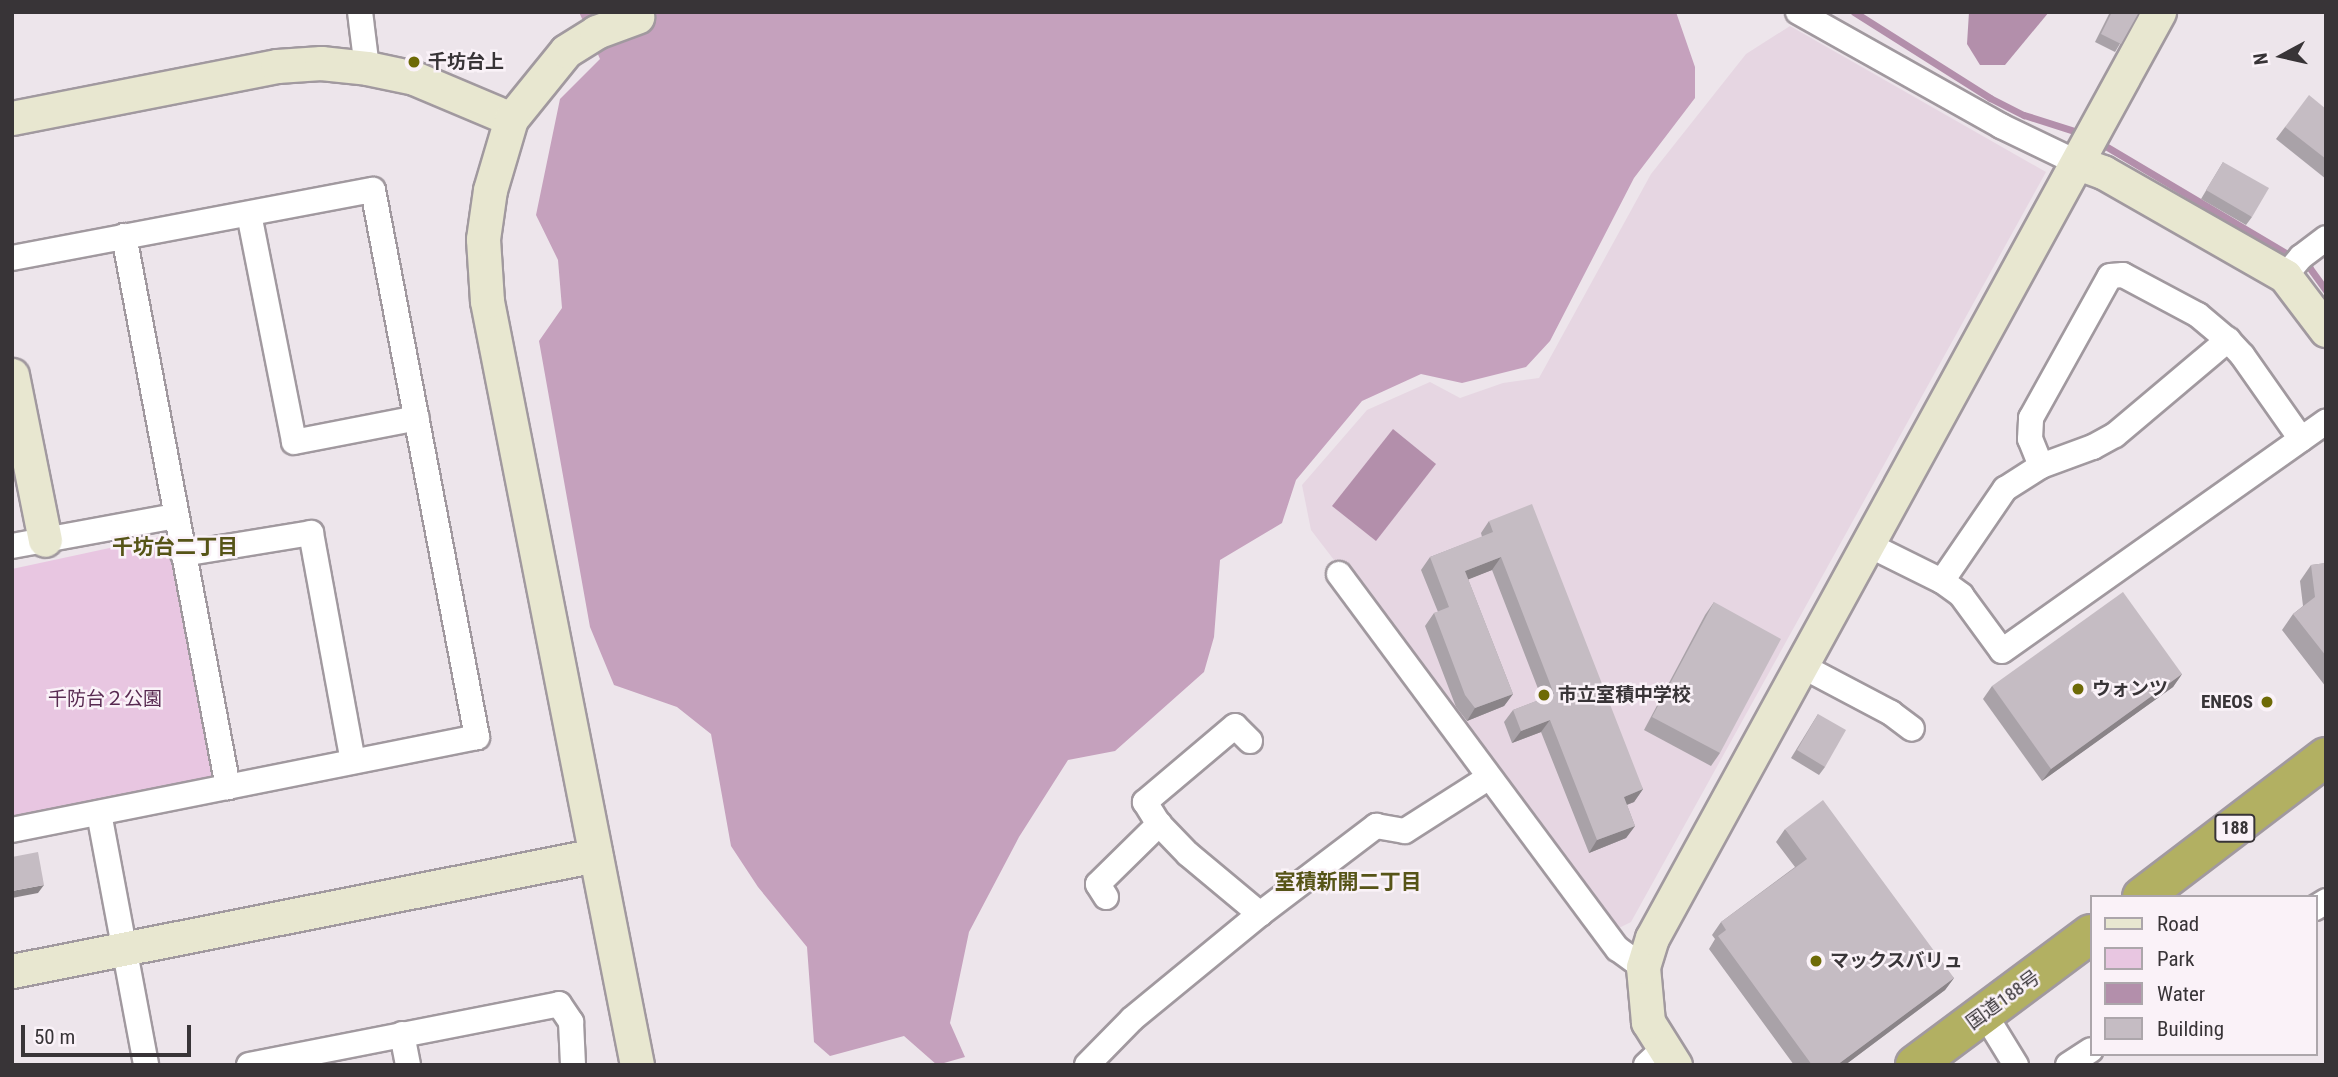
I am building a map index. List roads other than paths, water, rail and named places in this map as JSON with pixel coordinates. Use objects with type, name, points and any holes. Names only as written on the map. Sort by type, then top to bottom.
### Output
[{"type":"highway","name":"188","points":[[2145,895],[2326,757]]},
{"type":"highway","name":"国道188号","points":[[1915,1065],[2090,935]]},
{"type":"street","points":[[360,12],[367,68]]},
{"type":"street","points":[[1798,12],[2001,125],[2078,163],[2103,172],[2285,276],[2326,330]]},
{"type":"street","points":[[1661,1059],[1648,1022],[1643,967],[1652,939],[2159,12]]},
{"type":"street","points":[[637,1065],[486,301],[483,239],[490,190],[511,119],[566,51],[596,32],[641,15]]},
{"type":"street","points":[[12,118],[277,66],[321,63],[367,68],[414,78],[511,119]]},
{"type":"street","points":[[12,258],[373,190],[477,737],[12,830]]},
{"type":"street","points":[[249,214],[294,442],[417,418]]},
{"type":"street","points":[[124,236],[228,786]]},
{"type":"street","points":[[2285,276],[2301,257],[2326,237]]},
{"type":"street","points":[[2040,466],[2029,439],[2031,418],[2110,276],[2123,275],[2198,315],[2228,340],[2242,355],[2301,439]]},
{"type":"street","points":[[1942,581],[2005,489],[2040,466],[2093,447],[2115,435],[2228,340]]},
{"type":"street","points":[[12,375],[45,540]]},
{"type":"street","points":[[1869,545],[1942,581],[1961,595],[2002,651],[2326,422]]},
{"type":"street","points":[[12,546],[176,516]]},
{"type":"street","points":[[183,554],[310,533],[353,761]]},
{"type":"street","points":[[1339,574],[1488,778],[1618,949],[1643,967]]},
{"type":"street","points":[[1802,666],[1891,713],[1912,729]]},
{"type":"street","points":[[1250,741],[1235,726],[1145,802],[1159,824],[1188,855],[1260,915]]},
{"type":"street","points":[[1091,1063],[1132,1019],[1260,915],[1376,826],[1405,831],[1488,778]]},
{"type":"street","points":[[99,813],[146,1065]]},
{"type":"street","points":[[1106,897],[1098,884],[1159,824]]},
{"type":"street","points":[[12,971],[596,855]]},
{"type":"street","points":[[249,1065],[279,1062],[402,1034],[559,1004],[571,1022],[573,1065]]},
{"type":"street","points":[[1984,1013],[2016,1065]]},
{"type":"street","points":[[402,1034],[408,1065]]},
{"type":"street","points":[[2068,1065],[2090,1051]]},
{"type":"water","points":[[1969,12],[2049,12],[2005,65],[1980,65],[1967,44]]},
{"type":"water","points":[[1393,429],[1436,464],[1376,541],[1332,506]]},
{"type":"waterway","points":[[1854,12],[1990,98],[2024,115],[2084,134]]},
{"type":"waterway","points":[[2097,141],[2309,267],[2326,290]]},
{"type":"place","name":"千坊台上","points":[[414,62]]},
{"type":"place","name":"ウォンツ","points":[[2078,689]]},
{"type":"place","name":"市立室積中学校","points":[[1544,695]]},
{"type":"place","name":"ENEOS","points":[[2267,702]]},
{"type":"place","name":"マックスバリュ","points":[[1816,961]]},
{"type":"district","name":"千坊台二丁目","points":[[175,547]]},
{"type":"district","name":"室積新開二丁目","points":[[1348,882]]},
{"type":"park label","name":"千防台２公園","points":[[105,699]]}]
